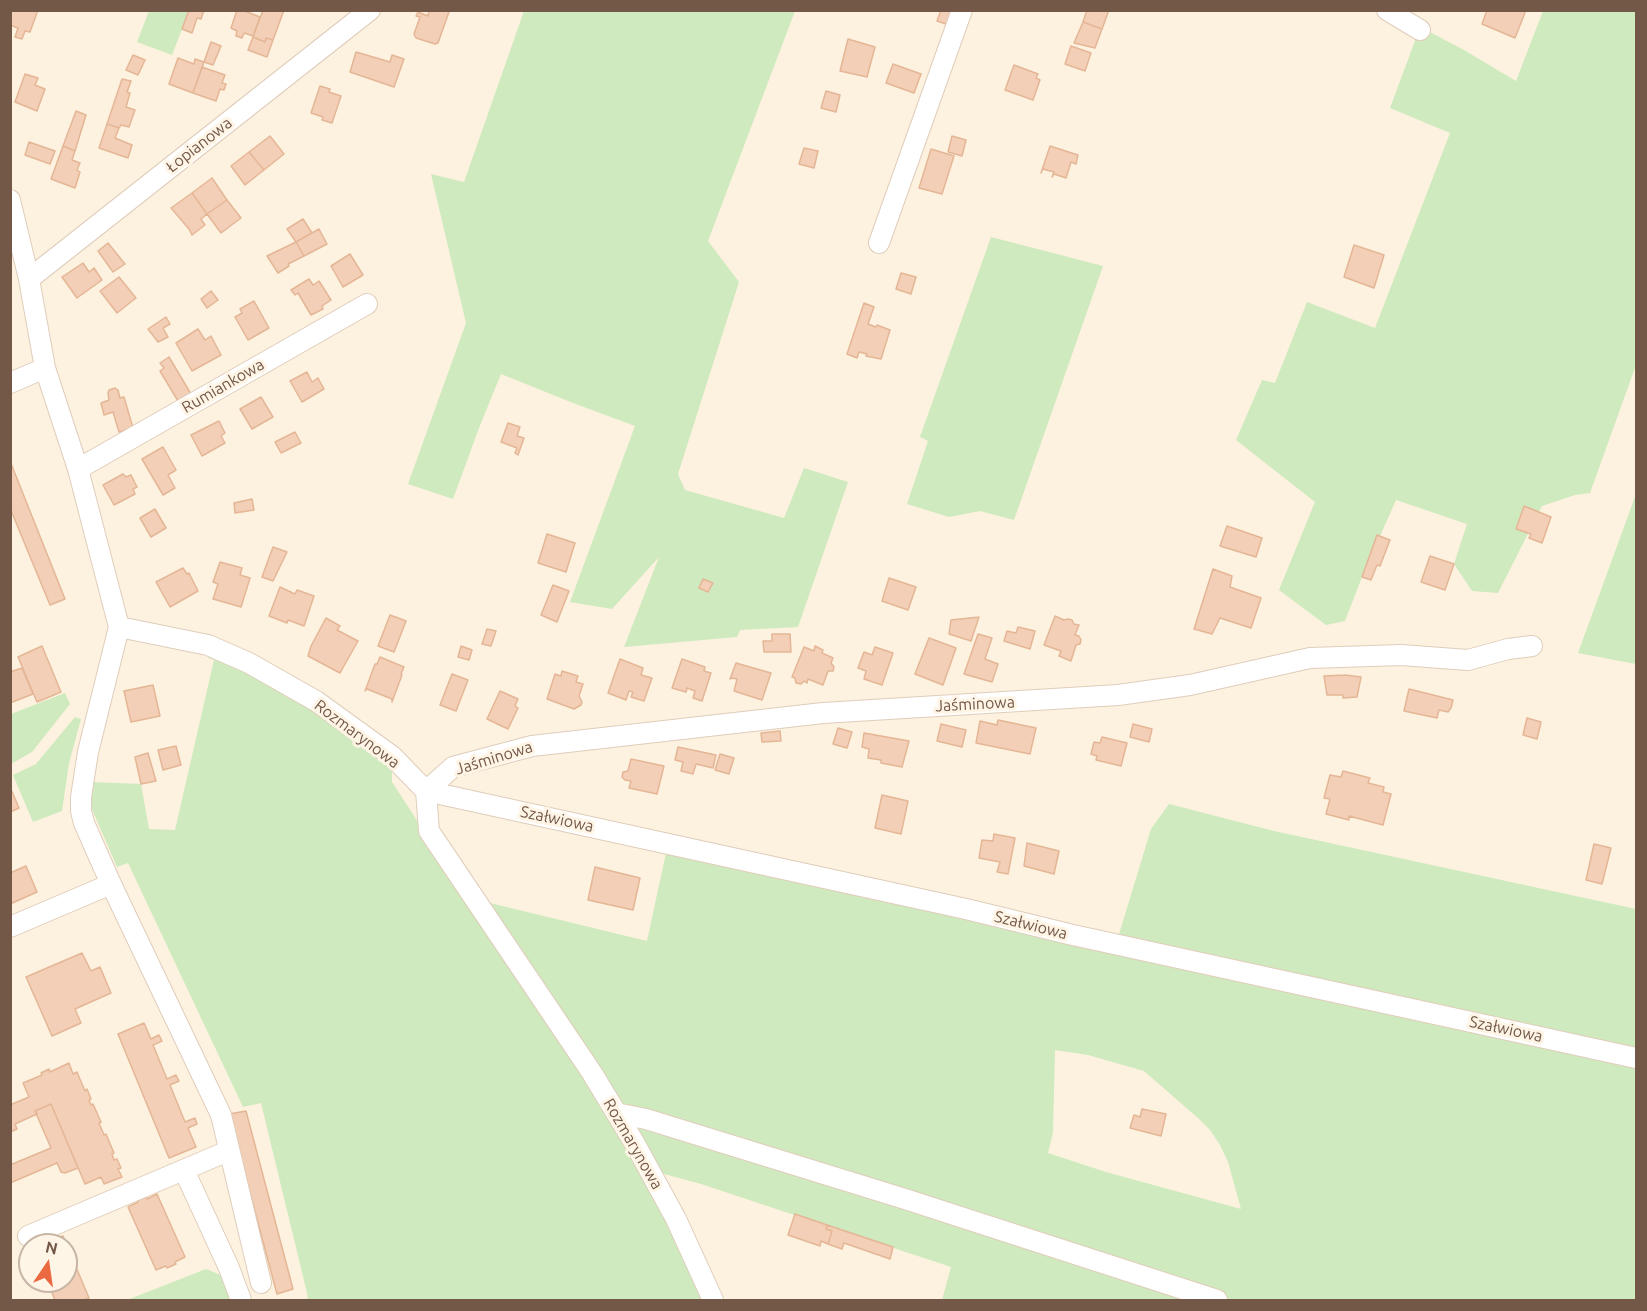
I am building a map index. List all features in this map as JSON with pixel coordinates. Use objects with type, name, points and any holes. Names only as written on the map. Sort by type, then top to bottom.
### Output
[{"type":"street","name":"Łopianowa","points":[[29,279],[370,10]]},
{"type":"street","points":[[879,243],[962,10]]},
{"type":"street","points":[[1387,10],[1420,30]]},
{"type":"street","points":[[10,200],[29,279],[45,368],[78,469],[118,627],[88,752],[81,811],[111,884],[221,1115],[261,1283]]},
{"type":"street","name":"Rumiankowa","points":[[78,469],[367,304]]},
{"type":"street","points":[[10,383],[45,368]]},
{"type":"street","name":"Rozmarynowa","points":[[118,627],[208,645],[249,663],[316,701],[392,756],[426,791],[429,831],[592,1073],[637,1147],[676,1219],[713,1300]]},
{"type":"street","name":"Jaśminowa","points":[[426,791],[453,767],[532,746],[823,712],[1118,695],[1190,686],[1310,658],[1401,655],[1468,660],[1508,649],[1532,646]]},
{"type":"street","name":"Szałwiowa","points":[[426,791],[1636,1058]]},
{"type":"street","points":[[10,927],[111,884]]},
{"type":"street","points":[[616,1113],[646,1119],[904,1199],[1217,1300]]},
{"type":"street","points":[[35,1233],[228,1150]]},
{"type":"street","points":[[184,1170],[229,1268],[241,1300]]},
{"type":"green space","points":[[149,11],[189,11],[172,55],[137,42]]},
{"type":"green space","points":[[524,11],[795,11],[708,241],[739,282],[678,474],[685,490],[784,518],[804,468],[848,482],[798,627],[740,630],[737,637],[624,647],[659,557],[612,609],[570,602],[635,426],[501,374],[453,499],[408,484],[466,323],[431,174],[464,182]]},
{"type":"green space","points":[[1543,11],[1636,11],[1636,365],[1590,493],[1575,495],[1542,506],[1498,593],[1472,591],[1454,564],[1467,524],[1396,500],[1345,621],[1326,625],[1279,590],[1315,502],[1236,440],[1262,380],[1275,383],[1307,302],[1375,328],[1450,133],[1390,108],[1419,30],[1399,16],[1464,50],[1516,81]]},
{"type":"green space","points":[[991,237],[1103,266],[1014,520],[980,511],[949,517],[907,504],[928,441],[920,437]]},
{"type":"green space","points":[[1636,494],[1636,664],[1578,653]]},
{"type":"green space","points":[[208,645],[392,756],[392,782],[616,1127],[663,1209],[704,1300],[306,1300],[308,1297],[261,1103],[243,1107],[128,863],[117,867],[88,800],[90,782],[141,784],[149,829],[175,830],[214,660],[208,658]]},
{"type":"green space","points":[[65,693],[70,704],[32,752],[11,764],[11,714]]},
{"type":"green space","points":[[75,717],[81,719],[69,763],[62,811],[33,822],[13,775],[36,764]]},
{"type":"green space","points":[[1169,804],[1274,831],[1636,909],[1636,1300],[942,1300],[951,1267],[701,1184],[664,1174],[613,1091],[490,903],[647,941],[666,853],[1116,944],[1151,829]],"holes":[[[1055,1050],[1088,1055],[1144,1071],[1210,1130],[1228,1162],[1241,1209],[1106,1172],[1048,1153],[1053,1132]]]},
{"type":"green space","points":[[206,1269],[221,1275],[231,1300],[127,1300]]},
{"type":"building","points":[[10,10],[38,10],[30,32],[25,31],[22,39],[15,37],[18,28],[10,25]]},
{"type":"building","points":[[189,10],[204,10],[201,19],[197,18],[192,33],[182,29]]},
{"type":"building","points":[[237,10],[260,17],[253,36],[244,33],[242,38],[236,36],[237,31],[231,28]]},
{"type":"building","points":[[263,10],[284,10],[273,40],[266,38],[265,42],[253,37]]},
{"type":"building","points":[[429,10],[449,12],[438,43],[435,44],[416,38],[414,34],[420,17],[416,16],[418,12],[428,16]]},
{"type":"building","points":[[941,10],[956,13],[952,26],[937,21]]},
{"type":"building","points":[[1087,10],[1109,10],[1102,29],[1083,22]]},
{"type":"building","points":[[1487,10],[1526,10],[1515,38],[1482,24]]},
{"type":"building","points":[[1083,22],[1102,29],[1095,48],[1074,43]]},
{"type":"building","points":[[253,37],[265,42],[266,38],[273,40],[267,57],[248,50]]},
{"type":"building","points":[[848,39],[875,47],[867,77],[840,71]]},
{"type":"building","points":[[211,42],[221,46],[213,65],[204,62]]},
{"type":"building","points":[[1071,46],[1091,53],[1085,71],[1065,64]]},
{"type":"building","points":[[356,52],[390,62],[392,55],[404,59],[394,87],[350,72]]},
{"type":"building","points":[[133,55],[145,60],[138,75],[126,70]]},
{"type":"building","points":[[178,58],[194,64],[195,59],[204,62],[193,93],[169,84]]},
{"type":"building","points":[[893,64],[921,74],[914,93],[886,83]]},
{"type":"building","points":[[1014,65],[1038,74],[1036,78],[1040,80],[1033,100],[1005,90]]},
{"type":"building","points":[[202,67],[225,75],[222,83],[226,84],[224,90],[220,89],[216,101],[193,93]]},
{"type":"building","points":[[25,74],[38,78],[35,85],[45,89],[37,111],[15,102]]},
{"type":"building","points":[[122,79],[131,81],[127,92],[130,93],[126,107],[135,110],[129,127],[121,125],[119,128],[107,124]]},
{"type":"building","points":[[320,86],[341,96],[332,123],[311,113]]},
{"type":"building","points":[[826,91],[840,95],[836,112],[821,108]]},
{"type":"building","points":[[76,111],[86,115],[75,151],[63,146]]},
{"type":"building","points":[[107,124],[119,128],[115,138],[132,145],[128,158],[99,148]]},
{"type":"building","points":[[270,136],[284,154],[264,170],[249,152]]},
{"type":"building","points":[[952,136],[966,140],[962,156],[948,152]]},
{"type":"building","points":[[29,142],[55,151],[50,164],[25,155]]},
{"type":"building","points":[[63,146],[75,151],[72,160],[80,163],[75,188],[51,179]]},
{"type":"building","points":[[1050,146],[1078,155],[1076,164],[1071,162],[1066,178],[1054,174],[1052,177],[1054,172],[1043,169],[1041,173]]},
{"type":"building","points":[[804,148],[818,151],[814,168],[799,164]]},
{"type":"building","points":[[931,149],[954,156],[942,194],[919,188]]},
{"type":"building","points":[[249,152],[264,170],[245,185],[231,166]]},
{"type":"building","points":[[212,178],[227,200],[207,214],[192,193]]},
{"type":"building","points":[[192,193],[207,214],[201,219],[205,225],[192,235],[171,208]]},
{"type":"building","points":[[227,200],[241,218],[221,233],[207,214]]},
{"type":"building","points":[[303,219],[312,233],[296,242],[287,229]]},
{"type":"building","points":[[319,229],[327,244],[304,256],[296,242]]},
{"type":"building","points":[[296,242],[304,256],[288,264],[289,266],[278,273],[267,256]]},
{"type":"building","points":[[108,243],[125,264],[113,272],[98,251]]},
{"type":"building","points":[[1354,245],[1384,255],[1374,288],[1344,277]]},
{"type":"building","points":[[350,254],[363,275],[343,287],[331,266]]},
{"type":"building","points":[[83,263],[89,272],[94,268],[102,280],[77,298],[62,277]]},
{"type":"building","points":[[901,273],[916,277],[911,294],[896,289]]},
{"type":"building","points":[[119,277],[136,298],[117,313],[100,291]]},
{"type":"building","points":[[309,279],[313,285],[319,281],[331,300],[322,306],[323,309],[311,315],[298,293],[295,295],[291,290]]},
{"type":"building","points":[[211,291],[218,300],[207,308],[201,299]]},
{"type":"building","points":[[254,301],[269,328],[248,340],[235,317],[242,313],[240,309]]},
{"type":"building","points":[[864,303],[874,307],[868,324],[890,330],[881,359],[859,352],[857,358],[847,354]]},
{"type":"building","points":[[166,317],[170,324],[163,328],[168,337],[158,342],[148,329]]},
{"type":"building","points":[[198,329],[205,340],[211,336],[221,355],[192,371],[176,343]]},
{"type":"building","points":[[169,357],[191,394],[178,401],[160,371],[164,368],[160,363]]},
{"type":"building","points":[[307,372],[312,382],[318,378],[324,389],[302,402],[290,381]]},
{"type":"building","points":[[115,388],[120,398],[124,397],[133,428],[119,432],[113,412],[104,415],[101,403],[109,400],[109,390]]},
{"type":"building","points":[[261,397],[273,417],[252,429],[240,409]]},
{"type":"building","points":[[219,421],[225,433],[221,436],[225,443],[202,456],[191,435]]},
{"type":"building","points":[[508,423],[520,427],[517,436],[524,438],[518,455],[515,453],[517,448],[501,442]]},
{"type":"building","points":[[295,432],[301,443],[281,453],[275,442]]},
{"type":"building","points":[[163,447],[176,470],[168,475],[175,488],[163,495],[142,459]]},
{"type":"building","points":[[10,461],[65,599],[50,605],[10,508]]},
{"type":"building","points":[[123,474],[126,477],[131,475],[137,487],[133,489],[135,494],[114,505],[103,485]]},
{"type":"building","points":[[252,499],[254,510],[235,513],[234,503]]},
{"type":"building","points":[[1524,506],[1551,517],[1542,543],[1529,538],[1531,534],[1516,529]]},
{"type":"building","points":[[155,509],[166,528],[151,537],[140,518]]},
{"type":"building","points":[[1227,526],[1262,538],[1256,557],[1220,546]]},
{"type":"building","points":[[547,534],[575,543],[566,572],[538,563]]},
{"type":"building","points":[[1377,535],[1390,540],[1380,566],[1377,565],[1371,580],[1362,577]]},
{"type":"building","points":[[273,547],[287,552],[273,581],[262,577]]},
{"type":"building","points":[[1430,556],[1454,564],[1445,590],[1421,582]]},
{"type":"building","points":[[220,562],[242,568],[240,575],[250,578],[241,607],[213,599],[218,584],[213,582]]},
{"type":"building","points":[[183,568],[187,574],[189,573],[198,591],[170,607],[156,582]]},
{"type":"building","points":[[1213,569],[1232,576],[1230,587],[1261,598],[1251,628],[1220,618],[1212,634],[1194,629]]},
{"type":"building","points":[[889,578],[916,587],[908,610],[882,601]]},
{"type":"building","points":[[703,579],[713,583],[708,592],[699,588]]},
{"type":"building","points":[[553,585],[569,591],[557,622],[541,615]]},
{"type":"building","points":[[280,587],[295,594],[297,590],[314,596],[304,626],[269,616]]},
{"type":"building","points":[[390,615],[406,621],[394,652],[378,646]]},
{"type":"building","points":[[1055,616],[1064,620],[1072,620],[1074,624],[1079,625],[1075,635],[1081,640],[1080,644],[1076,645],[1071,661],[1059,656],[1061,651],[1044,645]]},
{"type":"building","points":[[979,617],[971,641],[949,634],[951,620]]},
{"type":"building","points":[[326,618],[340,626],[337,630],[358,641],[340,673],[308,656]]},
{"type":"building","points":[[1018,627],[1035,631],[1030,649],[1004,641],[1007,631],[1016,633]]},
{"type":"building","points":[[487,629],[496,631],[491,646],[482,644]]},
{"type":"building","points":[[772,634],[790,634],[791,652],[764,652],[763,641],[772,641]]},
{"type":"building","points":[[978,634],[992,638],[985,659],[998,664],[992,682],[964,674]]},
{"type":"building","points":[[929,638],[956,648],[943,685],[915,674]]},
{"type":"building","points":[[42,646],[61,692],[37,702],[18,657]]},
{"type":"building","points":[[461,646],[472,650],[469,660],[458,657]]},
{"type":"building","points":[[815,646],[823,650],[822,653],[833,658],[831,663],[834,667],[833,671],[828,671],[823,685],[808,679],[807,683],[804,681],[801,684],[796,683],[795,678],[792,677],[804,647],[814,651]]},
{"type":"building","points":[[875,647],[893,653],[882,685],[864,679],[866,671],[858,668],[864,652],[872,655]]},
{"type":"building","points":[[380,657],[404,667],[392,702],[392,699],[367,689],[365,691]]},
{"type":"building","points":[[620,659],[643,668],[641,675],[652,678],[644,701],[631,697],[633,692],[629,691],[626,700],[608,693]]},
{"type":"building","points":[[682,659],[705,667],[704,671],[711,673],[702,701],[693,698],[695,691],[687,688],[686,692],[672,688]]},
{"type":"building","points":[[736,663],[771,673],[762,700],[734,691],[737,679],[730,679]]},
{"type":"building","points":[[22,668],[33,694],[10,703],[10,672]]},
{"type":"building","points":[[562,671],[578,676],[576,682],[583,684],[579,696],[581,705],[574,709],[547,699],[555,674],[561,676]]},
{"type":"building","points":[[452,674],[468,680],[456,711],[440,705]]},
{"type":"building","points":[[1324,676],[1361,677],[1357,697],[1343,698],[1343,695],[1327,695]]},
{"type":"building","points":[[153,685],[160,716],[131,722],[124,691]]},
{"type":"building","points":[[1409,689],[1453,700],[1451,708],[1448,712],[1439,710],[1437,718],[1404,711]]},
{"type":"building","points":[[500,691],[518,699],[515,706],[518,708],[508,729],[487,719]]},
{"type":"building","points":[[1527,718],[1541,722],[1537,739],[1523,735]]},
{"type":"building","points":[[998,720],[1036,728],[1030,754],[976,743],[980,721],[997,725]]},
{"type":"building","points":[[941,724],[966,730],[962,747],[937,741]]},
{"type":"building","points":[[1133,724],[1152,729],[1149,742],[1130,737]]},
{"type":"building","points":[[838,728],[852,732],[847,748],[833,744]]},
{"type":"building","points":[[780,731],[781,741],[762,742],[761,733]]},
{"type":"building","points":[[864,733],[909,741],[902,767],[868,758],[869,749],[862,747]]},
{"type":"building","points":[[1102,737],[1127,743],[1121,766],[1096,760],[1097,756],[1091,754],[1094,742],[1100,743]]},
{"type":"building","points":[[176,746],[181,765],[163,770],[158,750]]},
{"type":"building","points":[[678,747],[716,755],[713,768],[696,764],[693,774],[681,771],[683,762],[675,760]]},
{"type":"building","points":[[148,753],[156,781],[141,784],[135,757]]},
{"type":"building","points":[[720,754],[734,758],[729,774],[715,770]]},
{"type":"building","points":[[631,759],[664,766],[657,794],[629,788],[631,781],[622,777],[623,772],[628,771]]},
{"type":"building","points":[[1343,771],[1370,778],[1368,783],[1384,787],[1383,792],[1391,794],[1383,825],[1349,816],[1349,820],[1326,814],[1330,799],[1324,798],[1330,775],[1341,777]]},
{"type":"building","points":[[10,787],[19,808],[10,812]]},
{"type":"building","points":[[882,795],[908,801],[901,834],[875,828]]},
{"type":"building","points":[[994,834],[1015,838],[1008,874],[997,872],[1000,862],[979,858],[982,840],[993,841]]},
{"type":"building","points":[[1027,843],[1059,851],[1054,874],[1024,866]]},
{"type":"building","points":[[1594,844],[1611,848],[1602,884],[1586,880]]},
{"type":"building","points":[[26,866],[37,892],[10,904],[10,873]]},
{"type":"building","points":[[595,867],[640,878],[633,910],[588,900]]},
{"type":"building","points":[[82,953],[91,971],[100,967],[111,993],[75,1009],[81,1023],[52,1036],[26,977]]},
{"type":"building","points":[[144,1023],[151,1039],[159,1035],[162,1041],[153,1045],[167,1079],[176,1075],[179,1081],[170,1085],[185,1122],[195,1118],[197,1124],[188,1128],[196,1147],[169,1158],[118,1034]]},
{"type":"building","points":[[69,1063],[73,1074],[77,1072],[85,1091],[87,1089],[91,1105],[93,1104],[104,1135],[106,1134],[114,1153],[112,1154],[114,1160],[117,1159],[121,1168],[118,1169],[122,1177],[104,1184],[101,1177],[85,1184],[51,1104],[35,1111],[37,1114],[15,1124],[17,1129],[10,1132],[10,1105],[29,1097],[23,1083],[42,1075],[41,1073],[49,1069],[50,1072]]},
{"type":"building","points":[[51,1104],[78,1168],[65,1173],[61,1172],[57,1163],[10,1183],[10,1165],[51,1148],[35,1111]]},
{"type":"building","points":[[1142,1109],[1166,1114],[1161,1136],[1130,1128],[1134,1115],[1140,1117]]},
{"type":"building","points":[[246,1111],[293,1289],[277,1294],[229,1114]]},
{"type":"building","points":[[157,1194],[185,1257],[175,1262],[176,1264],[156,1270],[128,1207],[138,1200]]},
{"type":"building","points":[[795,1214],[827,1225],[826,1229],[832,1231],[828,1244],[821,1241],[820,1246],[788,1235]]},
{"type":"building","points":[[827,1225],[893,1247],[890,1259],[844,1243],[842,1249],[828,1244],[832,1231],[826,1229]]},
{"type":"building","points":[[78,1272],[89,1298],[55,1300],[52,1293],[78,1293]]}]
